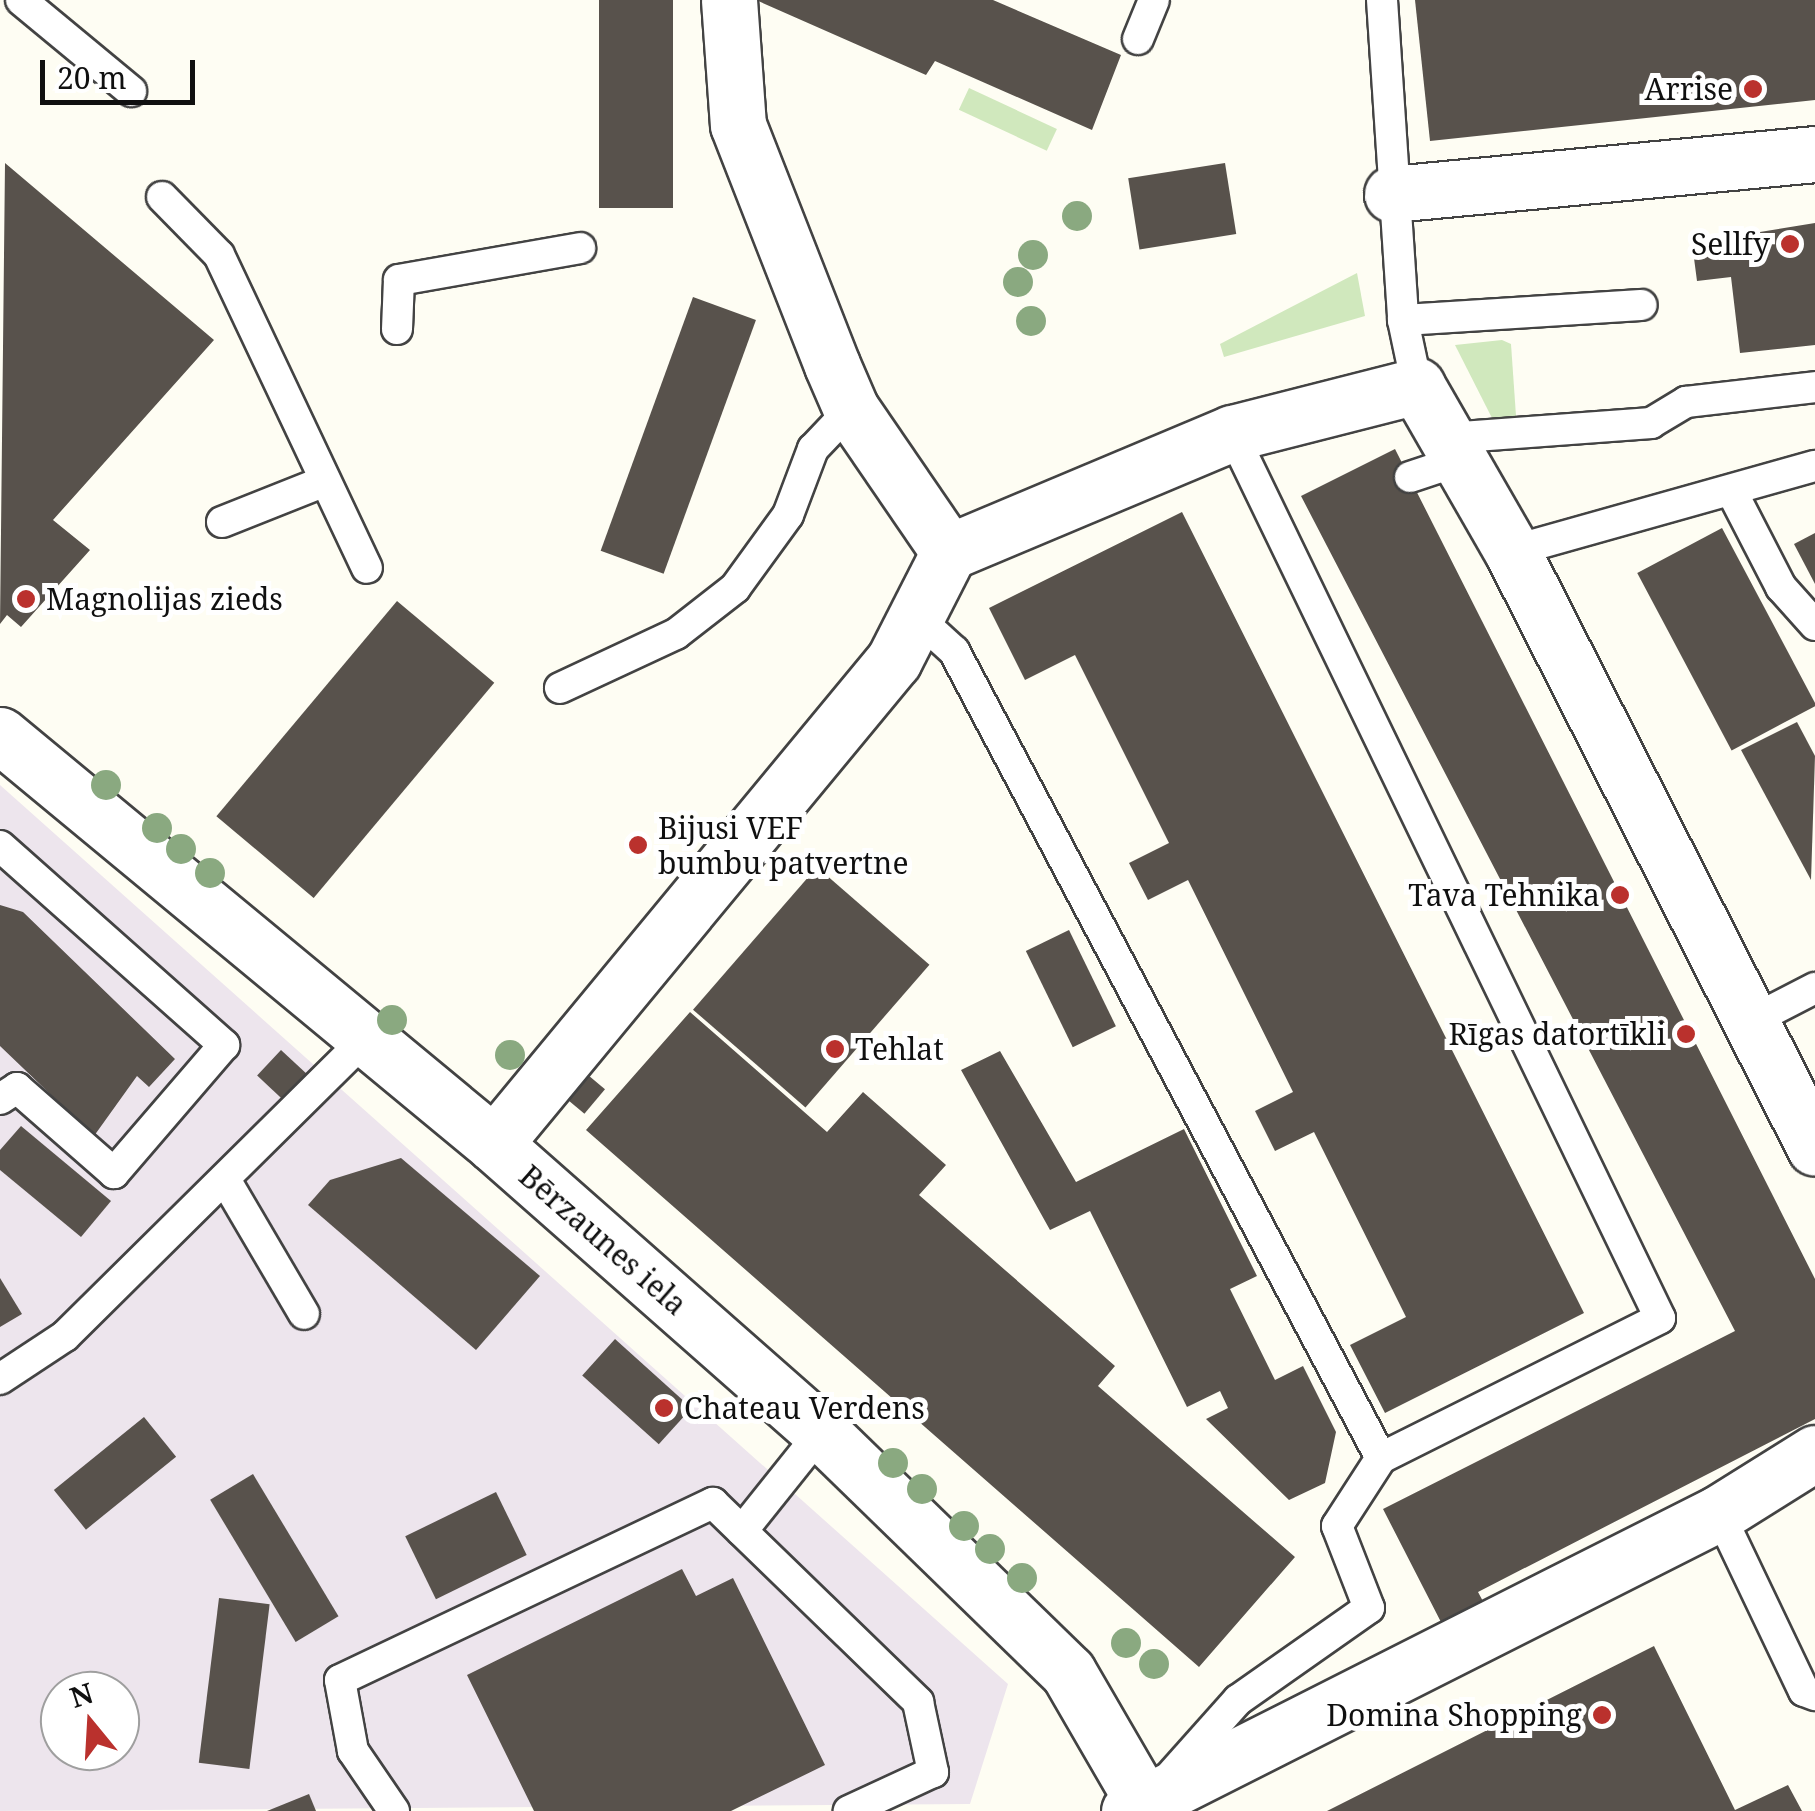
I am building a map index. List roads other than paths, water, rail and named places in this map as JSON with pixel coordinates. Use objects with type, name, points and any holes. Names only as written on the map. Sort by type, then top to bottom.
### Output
[{"type":"street","points":[[728,0],[738,125],[850,409],[949,552]]},
{"type":"street","points":[[1392,194],[1815,154]]},
{"type":"street","points":[[494,1144],[920,620],[949,552],[1232,433],[1417,386],[1512,551],[1815,1148]]},
{"type":"street","name":"Bērzaunes iela","points":[[0,735],[494,1144],[821,1432],[1068,1672],[1137,1807]]},
{"type":"street","points":[[1137,1807],[1719,1512],[1815,1453]]},
{"type":"lane","points":[[22,0],[132,91]]},
{"type":"lane","points":[[1138,39],[1154,0]]},
{"type":"lane","points":[[1382,0],[1403,320],[1417,386]]},
{"type":"lane","points":[[162,197],[219,256],[368,568]]},
{"type":"lane","points":[[397,328],[399,280],[580,248]]},
{"type":"lane","points":[[1403,320],[1642,305]]},
{"type":"lane","points":[[1410,477],[1455,449],[1651,423],[1686,402],[1815,387]]},
{"type":"lane","points":[[560,688],[676,634],[735,588],[788,515],[813,449],[850,409]]},
{"type":"lane","points":[[1137,1807],[1238,1700],[1368,1608],[1338,1526],[1381,1458],[1660,1318],[1232,433]]},
{"type":"lane","points":[[1512,551],[1598,520],[1734,494],[1815,466]]},
{"type":"lane","points":[[222,522],[325,481]]},
{"type":"lane","points":[[1734,494],[1781,587],[1815,625]]},
{"type":"lane","points":[[920,620],[954,651],[1381,1458]]},
{"type":"lane","points":[[0,846],[224,1045],[114,1172],[18,1088],[0,1100]]},
{"type":"lane","points":[[1751,1022],[1815,988]]},
{"type":"lane","points":[[0,1379],[65,1336],[226,1181],[367,1037]]},
{"type":"lane","points":[[226,1181],[304,1314]]},
{"type":"lane","points":[[742,1532],[821,1432]]},
{"type":"lane","points":[[394,1811],[353,1750],[340,1680],[713,1504],[918,1702],[934,1772],[849,1811]]},
{"type":"lane","points":[[1719,1512],[1804,1691],[1815,1694]]},
{"type":"place","name":"Arrise","points":[[1753,89]]},
{"type":"place","name":"Sellfy","points":[[1790,244]]},
{"type":"place","name":"Magnolijas zieds","points":[[26,599]]},
{"type":"place","name":"Bijusi VEF bumbu patvertne","points":[[638,845]]},
{"type":"place","name":"Tava Tehnika","points":[[1620,895]]},
{"type":"place","name":"Rīgas datortīkli","points":[[1686,1034]]},
{"type":"place","name":"Tehlat","points":[[835,1049]]},
{"type":"place","name":"Chateau Verdens","points":[[664,1408]]},
{"type":"place","name":"Domina Shopping","points":[[1602,1715]]}]
